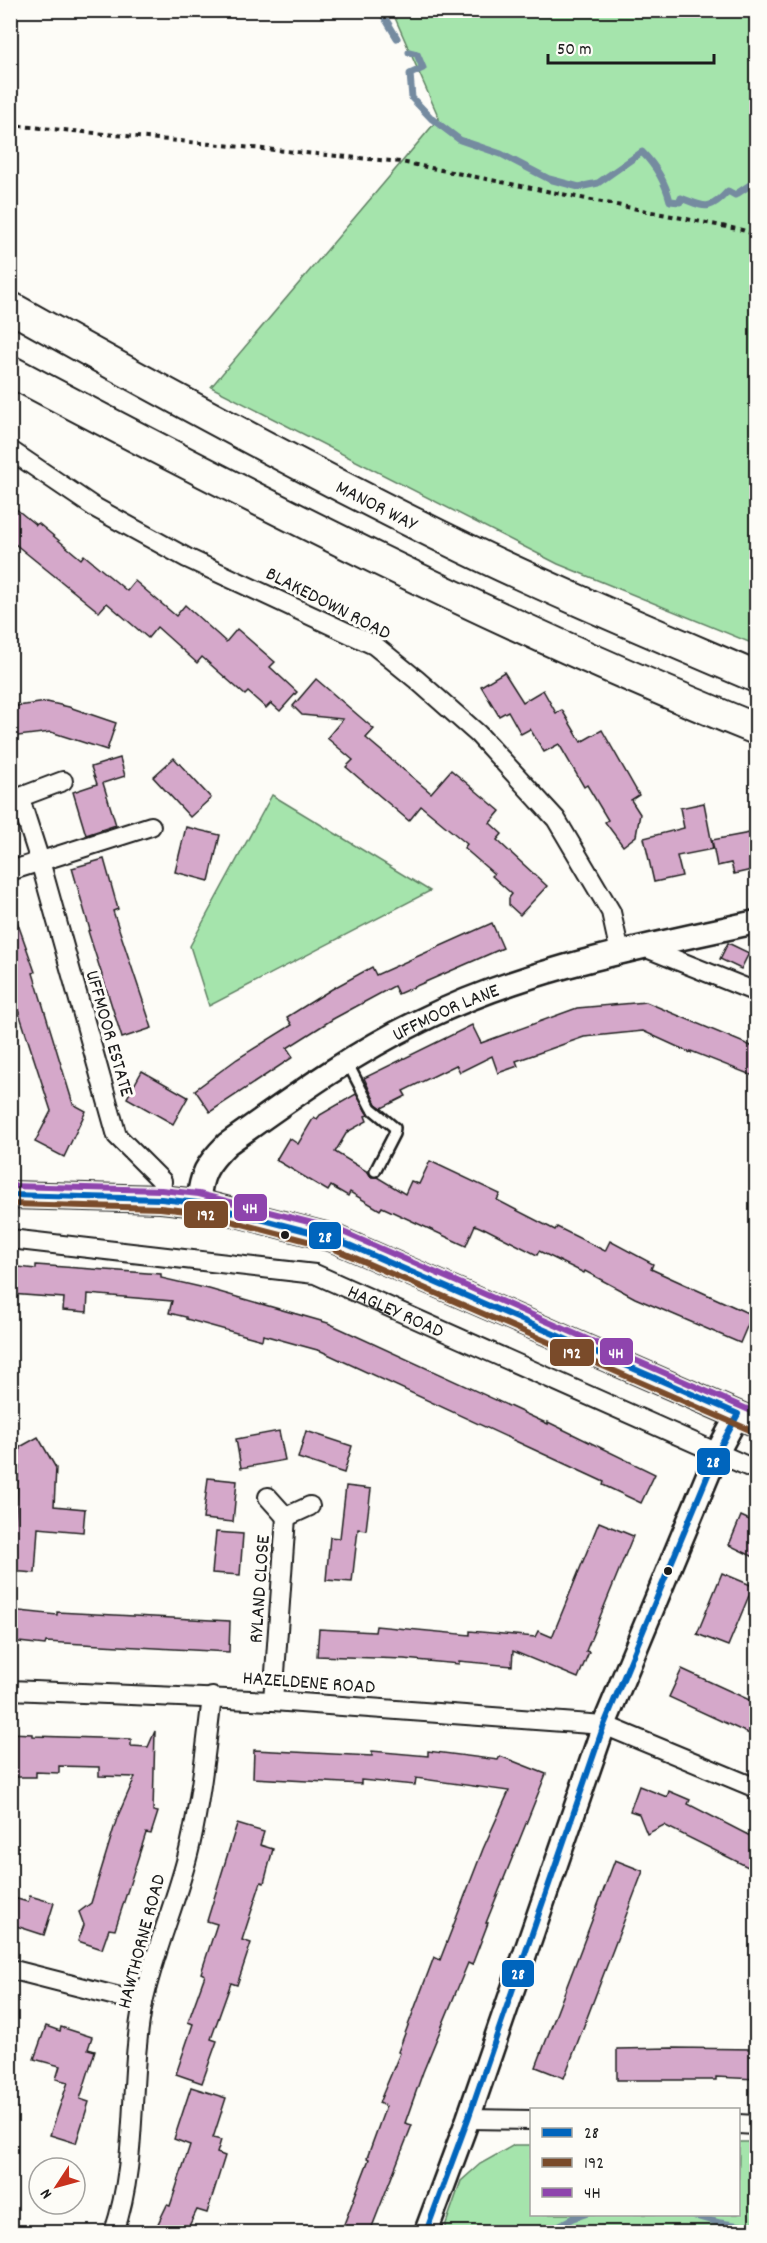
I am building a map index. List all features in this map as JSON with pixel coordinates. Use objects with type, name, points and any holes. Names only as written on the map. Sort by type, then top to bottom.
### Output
[{"type":"highway","name":"MANOR WAY","points":[[10,308],[182,403],[443,538],[654,634],[756,676]]},
{"type":"highway","points":[[10,371],[163,452],[422,580],[640,682],[756,729]]},
{"type":"main road","name":"HAGLEY ROAD","points":[[10,1195],[161,1199],[198,1203],[333,1238],[747,1418]]},
{"type":"street","name":"BLAKEDOWN ROAD","points":[[10,450],[94,507],[166,546],[374,645],[417,680],[478,734],[556,819],[611,912],[620,953]]},
{"type":"street","name":"UFFMOOR ESTATE","points":[[63,781],[15,800],[40,861],[117,1136],[162,1181],[161,1199]]},
{"type":"street","points":[[10,871],[151,826]]},
{"type":"street","name":"UFFMOOR LANE","points":[[198,1203],[200,1186],[208,1163],[227,1144],[347,1062],[419,1021],[499,987],[620,953],[756,922]]},
{"type":"street","points":[[644,947],[756,992]]},
{"type":"street","name":"HAGLEY ROAD","points":[[10,1239],[315,1274],[756,1470]]},
{"type":"street","points":[[426,2232],[468,2119],[604,1725],[717,1453],[747,1418]]},
{"type":"street","name":"RYLAND CLOSE","points":[[268,1497],[286,1517],[273,1701]]},
{"type":"street","name":"RYLAND CLOSE","points":[[286,1517],[310,1506]]},
{"type":"street","name":"HAZELDENE ROAD","points":[[10,1690],[212,1697],[604,1725],[756,1788]]},
{"type":"street","name":"HAWTHORNE ROAD","points":[[114,2232],[124,2197],[130,2152],[134,2073],[143,2003],[190,1847],[200,1796],[212,1697]]},
{"type":"street","points":[[10,1969],[143,2003]]},
{"type":"street","points":[[468,2119],[530,2120]]},
{"type":"street","points":[[740,2124],[756,2125]]},
{"type":"lane","points":[[347,1062],[371,1108],[395,1128],[375,1172]]},
{"type":"path","points":[[10,125],[401,162],[742,230],[756,235]]},
{"type":"green space","points":[[392,11],[756,11],[756,645],[558,564],[211,387],[439,118]]},
{"type":"green space","points":[[272,795],[430,891],[209,1006],[190,946]]},
{"type":"green space","points":[[740,2142],[756,2142],[756,2232],[443,2232],[461,2181],[480,2164],[514,2145],[530,2145],[530,2216],[740,2216]]},
{"type":"building","points":[[10,504],[36,525],[38,523],[81,559],[84,555],[127,591],[135,581],[176,616],[185,605],[226,642],[237,629],[275,662],[270,667],[297,692],[280,711],[271,703],[266,708],[248,692],[245,695],[202,657],[197,663],[157,627],[148,638],[107,603],[99,612],[10,540]]},
{"type":"building","points":[[504,672],[523,702],[543,690],[556,713],[562,710],[581,742],[602,730],[639,795],[631,800],[640,814],[636,836],[623,846],[605,822],[608,820],[587,785],[584,787],[559,744],[544,752],[530,729],[521,734],[508,711],[499,716],[481,686]]},
{"type":"building","points":[[316,679],[374,729],[366,738],[431,793],[451,770],[500,811],[490,823],[502,834],[497,840],[547,886],[520,915],[509,905],[509,898],[512,894],[492,876],[494,874],[464,848],[467,844],[421,806],[409,821],[346,767],[353,760],[327,738],[343,719],[302,715],[293,706]]},
{"type":"building","points":[[47,702],[116,723],[107,750],[51,732],[10,737],[10,707]]},
{"type":"building","points":[[120,758],[125,776],[103,783],[116,825],[86,835],[73,792],[97,784],[91,767]]},
{"type":"building","points":[[174,758],[211,798],[190,817],[153,777]]},
{"type":"building","points":[[704,803],[713,849],[677,856],[682,876],[654,882],[644,838],[684,828],[680,808]]},
{"type":"building","points":[[186,827],[220,835],[209,881],[175,872]]},
{"type":"building","points":[[750,833],[756,869],[734,874],[731,863],[717,866],[712,840]]},
{"type":"building","points":[[104,859],[118,909],[113,911],[152,1028],[122,1038],[88,931],[90,930],[72,868]]},
{"type":"building","points":[[10,910],[13,910],[35,972],[33,973],[73,1104],[86,1111],[64,1157],[35,1142],[51,1111],[10,985]]},
{"type":"building","points":[[492,923],[503,948],[398,994],[394,986],[333,1019],[287,1048],[293,1057],[210,1112],[195,1090],[237,1059],[292,1025],[287,1017],[332,989],[372,967],[376,975]]},
{"type":"building","points":[[728,943],[749,953],[741,969],[720,959]]},
{"type":"building","points":[[646,1002],[756,1048],[756,1077],[691,1051],[691,1053],[643,1031],[584,1037],[516,1061],[518,1066],[498,1073],[492,1056],[460,1072],[456,1065],[403,1091],[406,1096],[382,1108],[376,1104],[364,1078],[472,1025],[481,1043],[577,1008]]},
{"type":"building","points":[[142,1071],[188,1097],[173,1124],[127,1098]]},
{"type":"building","points":[[356,1094],[368,1115],[365,1116],[367,1121],[347,1132],[335,1152],[368,1172],[371,1177],[377,1177],[405,1194],[411,1181],[419,1184],[430,1161],[500,1194],[497,1200],[555,1230],[557,1227],[605,1251],[610,1241],[653,1264],[651,1269],[752,1315],[740,1343],[635,1298],[585,1271],[584,1273],[539,1251],[537,1255],[484,1228],[475,1225],[466,1246],[382,1207],[380,1210],[350,1192],[348,1196],[331,1186],[328,1191],[276,1160],[289,1138],[298,1144],[314,1117],[317,1119]]},
{"type":"building","points":[[36,1265],[161,1274],[161,1278],[209,1289],[328,1323],[548,1424],[548,1422],[655,1474],[641,1503],[603,1485],[604,1482],[321,1351],[263,1335],[262,1340],[186,1319],[186,1317],[169,1313],[172,1301],[88,1294],[87,1312],[63,1310],[64,1298],[10,1294],[10,1266],[36,1269]]},
{"type":"building","points":[[279,1431],[285,1460],[241,1468],[236,1439]]},
{"type":"building","points":[[306,1431],[352,1446],[344,1473],[298,1458]]},
{"type":"building","points":[[38,1437],[56,1468],[54,1506],[85,1509],[83,1532],[38,1528],[35,1573],[10,1571],[10,1521],[15,1522],[20,1447]]},
{"type":"building","points":[[208,1478],[237,1481],[233,1522],[203,1519]]},
{"type":"building","points":[[346,1486],[371,1489],[366,1530],[358,1529],[352,1582],[326,1580],[330,1537],[340,1538]]},
{"type":"building","points":[[741,1516],[756,1523],[756,1558],[729,1545]]},
{"type":"building","points":[[599,1522],[633,1536],[586,1651],[589,1652],[578,1678],[513,1651],[512,1666],[459,1661],[459,1664],[404,1659],[317,1656],[319,1629],[375,1632],[376,1626],[470,1635],[470,1631],[535,1637],[538,1631],[552,1637]]},
{"type":"building","points":[[216,1532],[243,1534],[240,1575],[212,1573]]},
{"type":"building","points":[[722,1573],[753,1586],[728,1646],[697,1634]]},
{"type":"building","points":[[10,1610],[57,1615],[57,1612],[230,1621],[229,1652],[46,1642],[45,1645],[10,1641]]},
{"type":"building","points":[[682,1669],[756,1703],[756,1737],[669,1697]]},
{"type":"building","points":[[155,1731],[153,1811],[158,1812],[151,1834],[146,1833],[115,1930],[109,1929],[102,1949],[78,1941],[84,1925],[79,1912],[91,1903],[117,1818],[135,1777],[99,1776],[99,1767],[59,1766],[59,1773],[36,1772],[36,1777],[10,1777],[10,1733],[32,1734],[32,1736],[131,1739],[131,1746],[148,1747]]},
{"type":"building","points":[[254,1750],[372,1756],[372,1751],[428,1756],[428,1751],[498,1760],[500,1756],[546,1774],[486,1923],[488,1923],[472,1965],[468,1963],[423,2072],[405,2123],[412,2125],[370,2232],[341,2232],[369,2159],[367,2158],[386,2106],[379,2103],[400,2053],[398,2052],[434,1957],[440,1960],[483,1849],[509,1791],[416,1778],[415,1785],[361,1780],[361,1784],[253,1778]]},
{"type":"building","points":[[639,1786],[667,1797],[669,1791],[690,1800],[688,1804],[756,1839],[756,1871],[664,1825],[647,1834],[639,1814],[630,1811]]},
{"type":"building","points":[[237,1824],[264,1832],[260,1845],[273,1849],[264,1883],[261,1882],[242,1940],[251,1943],[237,1985],[231,1983],[211,2039],[217,2041],[202,2083],[176,2074],[193,2024],[188,2022],[205,1975],[201,1973],[217,1924],[207,1921]]},
{"type":"building","points":[[615,1860],[643,1871],[564,2078],[536,2067]]},
{"type":"building","points":[[30,1896],[54,1903],[44,1935],[10,1924],[10,1897],[28,1902]]},
{"type":"building","points":[[46,2026],[60,2031],[61,2027],[92,2037],[88,2049],[95,2051],[80,2099],[89,2102],[76,2143],[50,2135],[68,2082],[56,2079],[60,2066],[34,2059]]},
{"type":"building","points":[[617,2049],[756,2049],[756,2079],[716,2077],[716,2080],[617,2080]]},
{"type":"building","points":[[191,2087],[226,2098],[213,2138],[221,2140],[217,2153],[225,2156],[207,2213],[197,2210],[186,2232],[154,2232],[167,2205],[170,2206],[190,2145],[174,2139]]},
{"type":"waterway","points":[[380,10],[397,38]]},
{"type":"waterway","points":[[409,52],[417,54],[423,68],[410,74],[412,98],[432,119],[460,140],[501,154],[549,179],[579,187],[598,183],[642,152],[659,174],[670,201],[680,202],[681,198],[701,205],[711,205],[728,191],[735,195],[756,181]]},
{"type":"waterway","points":[[547,2232],[579,2216]]},
{"type":"waterway","points":[[695,2216],[720,2223],[756,2228]]},
{"type":"transit line","name":"4H","points":[[10,1186],[161,1190],[199,1194],[336,1229],[756,1413]]},
{"type":"transit line","name":"28","points":[[10,1195],[161,1199],[198,1203],[333,1238],[738,1414],[717,1453],[604,1725],[468,2119],[426,2232]]},
{"type":"transit line","name":"192","points":[[10,1204],[160,1208],[196,1212],[330,1247],[752,1431]]}]
